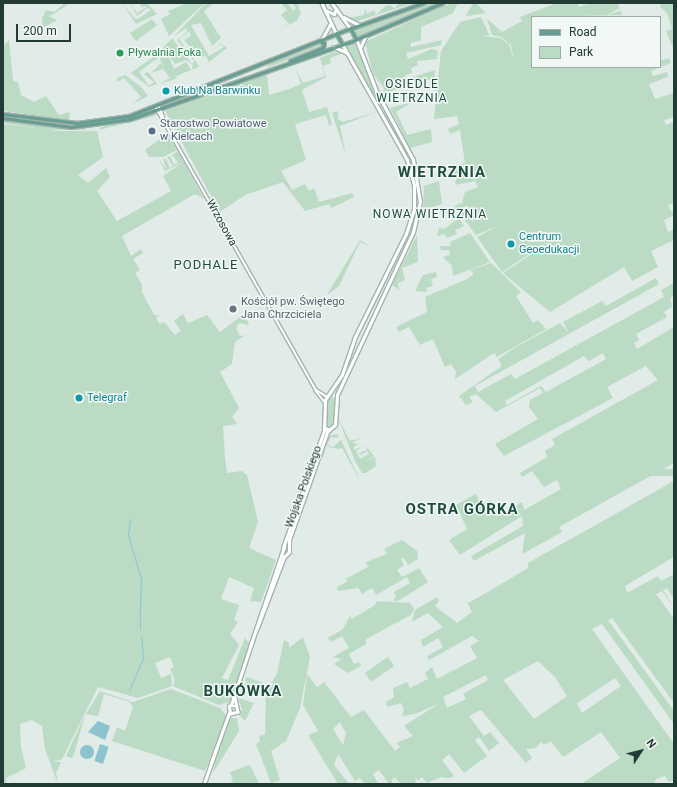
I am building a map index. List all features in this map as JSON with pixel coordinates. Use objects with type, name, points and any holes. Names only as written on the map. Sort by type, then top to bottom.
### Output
[{"type":"main road","points":[[322,3],[346,52],[405,156],[414,191],[409,227],[328,396],[336,398],[358,344],[413,232],[420,198],[413,160],[376,91],[356,39],[332,3]]},
{"type":"main road","points":[[3,114],[57,122],[91,123],[157,108],[336,33],[423,3]]},
{"type":"main road","points":[[3,118],[81,127],[121,121],[356,39],[442,3]]},
{"type":"main road","points":[[325,10],[332,15],[336,8]]},
{"type":"main road","points":[[340,14],[359,25]]},
{"type":"main road","points":[[322,39],[331,23]]},
{"type":"main road","points":[[360,49],[366,35]]},
{"type":"main road","points":[[287,63],[323,48],[323,42],[317,41]]},
{"type":"main road","points":[[333,47],[346,52]]},
{"type":"main road","points":[[266,70],[269,61]]},
{"type":"main road","name":"Wojska Polskiego","points":[[281,552],[324,427],[325,403],[328,396]]},
{"type":"main road","name":"Wojska Polskiego","points":[[285,555],[289,549],[304,494],[329,430],[336,424],[336,398]]},
{"type":"main road","points":[[324,427],[329,430]]},
{"type":"main road","points":[[283,548],[289,549]]},
{"type":"main road","points":[[204,784],[253,641],[257,628],[281,552],[285,555],[257,628]]},
{"type":"main road","points":[[225,724],[238,712],[235,695]]},
{"type":"main road","points":[[231,705],[237,706]]},
{"type":"main road","points":[[229,713],[233,715]]},
{"type":"street","name":"Wrzosowa","points":[[157,108],[315,389],[325,403]]},
{"type":"street","points":[[353,342],[358,344]]},
{"type":"street","name":"Wrzosowa","points":[[315,389],[328,396]]},
{"type":"green space","points":[[65,3],[70,3],[48,16],[57,20],[43,28],[42,19],[46,10],[54,12]]},
{"type":"green space","points":[[122,3],[136,20],[151,10],[147,8],[137,16],[130,3],[137,13],[148,6],[141,7],[140,3],[147,3],[157,14],[136,24]]},
{"type":"green space","points":[[188,3],[205,3],[169,36],[161,19],[170,14],[168,11]]},
{"type":"green space","points":[[206,3],[214,3],[204,11],[221,38],[212,46],[201,23],[191,25],[209,56],[224,47],[221,44],[211,51],[221,43],[227,48],[209,62],[201,48],[205,56],[199,58],[184,40],[191,36],[190,31],[179,39],[194,59],[193,60],[177,40],[187,32],[186,28],[173,37]]},
{"type":"green space","points":[[281,3],[287,3],[294,11],[296,7],[291,3],[297,3],[301,13],[296,22],[291,20],[295,22],[279,29],[289,24],[281,15],[287,10]]},
{"type":"green space","points":[[399,3],[413,3],[355,22],[348,18],[364,15],[365,9],[367,14],[374,10],[376,15],[384,7],[389,5],[395,8]]},
{"type":"green space","points":[[426,3],[439,3],[358,37],[352,29]]},
{"type":"green space","points":[[451,3],[458,3],[453,13],[421,27],[421,40],[411,43],[411,47],[442,40],[441,45],[406,53],[408,59],[432,49],[438,51],[437,59],[417,61],[418,65],[411,68],[412,73],[405,75],[407,79],[435,70],[434,78],[382,94],[384,88],[373,74],[365,42],[432,11],[434,14],[433,11]]},
{"type":"green space","points":[[473,3],[476,3],[486,13],[466,16]]},
{"type":"green space","points":[[557,3],[577,3],[579,7],[590,3],[617,3],[620,8],[607,15],[621,11],[622,15],[531,16],[531,68],[658,68],[651,71],[653,76],[667,72],[668,77],[649,84],[655,99],[674,93],[674,117],[664,120],[666,125],[674,122],[674,202],[668,206],[674,215],[664,220],[668,232],[673,230],[674,240],[651,251],[658,267],[632,281],[624,267],[550,312],[503,273],[555,237],[502,272],[477,237],[498,226],[476,235],[460,214],[469,210],[468,206],[457,210],[454,206],[462,203],[465,192],[478,187],[475,181],[455,185],[457,175],[445,167],[465,163],[460,130],[450,134],[448,129],[459,124],[457,116],[434,119],[441,51],[460,22],[481,17],[490,36],[483,36],[500,38],[509,44],[514,61],[511,45],[501,37],[492,35],[487,19],[502,32],[522,21],[520,17]]},
{"type":"green space","points":[[662,3],[674,3],[674,50],[666,31],[672,29],[667,13],[660,7]]},
{"type":"green space","points":[[152,19],[157,25],[136,41],[130,33]]},
{"type":"green space","points":[[172,38],[192,64],[195,60],[199,67],[192,69],[193,65],[186,60],[175,64],[168,55],[174,69],[186,62],[191,70],[174,77],[178,78],[159,84],[170,78],[163,69],[151,73],[161,63],[164,67],[157,54]]},
{"type":"green space","points":[[9,40],[13,81],[18,82],[21,95],[34,102],[46,96],[59,115],[70,112],[69,120],[3,111],[3,46]]},
{"type":"green space","points":[[320,42],[322,48],[266,68],[270,63]]},
{"type":"green space","points":[[356,44],[380,103],[379,107],[345,48]]},
{"type":"green space","points":[[334,52],[344,53],[330,58],[331,63],[323,66],[326,77],[302,90],[309,112],[327,107],[332,124],[329,126],[326,115],[295,124],[306,160],[281,171],[292,190],[305,184],[309,191],[314,188],[319,202],[352,193],[354,197],[331,208],[329,204],[305,211],[283,182],[245,195],[217,214],[217,207],[165,111],[262,75],[267,76],[269,95],[289,89],[301,84],[296,70],[303,83],[325,76],[320,58]]},
{"type":"green space","points":[[156,55],[159,63],[156,59],[139,72],[149,86],[154,82],[144,74],[151,70],[148,72],[157,84],[149,87],[131,73]]},
{"type":"green space","points":[[669,58],[671,63],[661,67],[661,61]]},
{"type":"green space","points":[[125,75],[141,87],[148,96],[132,104],[141,97],[124,78],[117,82],[117,78]]},
{"type":"green space","points":[[412,102],[396,112],[407,135],[431,129],[432,142],[410,148],[390,108]]},
{"type":"green space","points":[[338,111],[338,119],[343,122],[376,112],[340,126],[346,155],[332,113]]},
{"type":"green space","points":[[385,112],[410,156],[417,177],[382,113]]},
{"type":"green space","points":[[154,114],[158,115],[99,130],[101,127]]},
{"type":"green space","points":[[3,120],[60,128],[97,130],[48,130],[3,123]]},
{"type":"green space","points":[[3,124],[57,131],[97,131],[103,157],[78,175],[88,183],[106,168],[110,177],[97,191],[117,221],[171,191],[163,176],[183,162],[167,170],[163,159],[166,159],[170,168],[173,166],[167,157],[170,156],[174,165],[178,163],[172,155],[178,151],[204,199],[195,194],[122,236],[131,256],[141,249],[143,253],[133,259],[140,270],[135,273],[142,284],[142,292],[154,315],[159,316],[156,318],[160,324],[164,322],[175,335],[181,331],[174,321],[183,314],[188,323],[207,315],[220,332],[248,311],[251,314],[240,319],[247,320],[249,325],[239,323],[236,328],[240,336],[245,335],[235,342],[232,364],[220,372],[239,408],[232,417],[237,424],[223,426],[225,457],[227,473],[242,471],[247,475],[258,522],[249,548],[276,560],[261,602],[250,601],[254,588],[229,577],[221,599],[239,605],[234,620],[238,622],[230,634],[239,645],[222,678],[228,680],[245,638],[249,643],[246,652],[250,644],[233,701],[219,705],[173,686],[175,680],[170,669],[174,667],[170,657],[155,663],[161,678],[171,674],[172,686],[138,698],[98,687],[62,759],[53,762],[61,762],[56,773],[58,784],[45,749],[42,726],[32,720],[20,724],[21,747],[26,768],[6,778],[7,784],[3,784]]},
{"type":"green space","points":[[167,134],[177,150],[163,157],[149,157],[145,150]]},
{"type":"green space","points":[[158,158],[167,170],[165,171]]},
{"type":"green space","points":[[439,181],[442,204],[423,210],[424,186]]},
{"type":"green space","points":[[415,191],[416,216],[412,230],[357,341],[409,229]]},
{"type":"green space","points":[[459,218],[464,226],[455,230],[457,234],[447,238],[445,234],[437,236],[439,228],[444,229]]},
{"type":"green space","points":[[470,233],[490,262],[453,276],[452,266],[443,257],[450,255],[449,250],[441,250],[440,246],[451,246],[450,242]]},
{"type":"green space","points":[[417,235],[418,262],[402,268],[405,280],[398,283],[399,290],[392,285]]},
{"type":"green space","points":[[360,240],[370,247],[360,242],[339,286],[327,295]]},
{"type":"green space","points":[[491,263],[521,292],[516,296],[533,323],[538,320],[546,329],[497,357],[494,353],[455,379],[456,371],[451,364],[445,367],[433,339],[420,345],[409,327],[399,332],[396,327],[427,312],[425,297],[467,279],[474,274],[470,270]]},
{"type":"green space","points":[[436,272],[437,277],[431,279],[433,286],[426,288],[427,292],[415,291],[423,275]]},
{"type":"green space","points":[[656,278],[659,284],[475,386],[478,392],[511,374],[515,379],[664,297],[661,290],[674,283],[674,296],[670,298],[672,307],[664,312],[667,317],[636,334],[639,340],[634,343],[637,349],[674,327],[674,463],[559,527],[562,532],[522,554],[525,533],[474,561],[471,556],[523,526],[522,516],[460,555],[449,540],[467,529],[456,505],[476,494],[481,505],[491,500],[500,515],[522,502],[524,510],[561,489],[557,480],[544,487],[532,471],[522,477],[520,473],[547,457],[545,451],[555,445],[552,439],[658,380],[646,366],[607,387],[613,398],[504,456],[495,444],[538,419],[529,407],[530,400],[543,393],[540,388],[496,412],[476,394],[469,397],[473,402],[466,405],[459,396],[502,366],[498,359],[518,346],[560,323],[569,333],[563,322],[602,301],[606,306]],"holes":[[[603,353],[606,359],[546,392],[541,386],[507,405],[505,401],[584,356],[589,361]]]},
{"type":"green space","points":[[332,396],[335,401],[334,424],[328,428],[326,401]]},
{"type":"green space","points":[[338,418],[350,441],[361,438],[352,443],[358,444],[353,447],[355,450],[364,445],[356,451],[360,459],[369,454],[368,451],[360,455],[359,453],[367,450],[367,447],[374,456],[365,461],[375,457],[376,466],[366,473],[362,473],[355,461]]},
{"type":"green space","points":[[337,434],[339,438],[331,437],[327,445],[333,447],[341,440],[358,476],[359,473],[358,477],[342,448],[337,449],[326,446],[323,458],[321,457],[328,436]]},
{"type":"green space","points":[[601,469],[674,469],[674,476],[601,476]]},
{"type":"green space","points":[[674,481],[674,557],[625,586],[627,593],[658,576],[661,581],[674,574],[674,599],[667,588],[663,590],[674,607],[662,591],[656,594],[674,619],[674,703],[612,618],[608,620],[674,711],[674,724],[602,624],[592,629],[674,744],[674,780],[669,782],[665,776],[656,779],[654,784],[581,784],[620,758],[601,732],[563,757],[551,741],[544,745],[541,742],[536,748],[526,749],[532,758],[526,763],[481,710],[469,716],[484,736],[490,732],[499,743],[489,751],[479,737],[475,740],[487,756],[464,773],[449,754],[442,760],[454,776],[449,778],[441,777],[427,783],[422,777],[418,781],[415,776],[416,782],[411,784],[401,784],[395,778],[391,780],[393,784],[389,784],[379,770],[373,774],[378,783],[365,784],[360,778],[355,781],[338,754],[334,765],[349,784],[338,784],[308,735],[318,731],[303,705],[307,674],[317,687],[324,682],[351,717],[364,710],[395,751],[400,747],[396,743],[413,736],[404,726],[440,703],[415,714],[402,716],[404,709],[401,703],[387,707],[386,702],[394,697],[393,688],[407,682],[410,688],[428,679],[425,673],[432,667],[437,679],[477,658],[470,646],[479,641],[472,636],[429,660],[427,656],[443,647],[438,638],[423,647],[421,640],[443,627],[428,613],[412,622],[415,610],[437,597],[439,601],[435,606],[457,623],[472,612],[465,598],[468,603],[486,593],[528,568],[528,563]],"holes":[[[538,661],[555,677],[567,696],[534,719],[503,680]],[[486,675],[488,680],[463,694],[466,699],[447,708],[443,697]],[[615,678],[621,686],[582,713],[577,703]],[[340,722],[346,733],[343,745],[333,729]]]},
{"type":"green space","points":[[402,540],[417,551],[418,559],[408,565],[404,558],[401,559],[404,565],[397,570],[402,577],[419,568],[428,582],[398,601],[393,601],[396,597],[394,592],[410,583],[407,577],[376,595],[372,588],[362,594],[358,588],[338,591],[337,587],[348,581],[345,579],[368,567],[366,562],[387,554],[384,549]]},
{"type":"green space","points":[[377,601],[410,603],[414,609],[411,615],[366,639],[366,644],[349,654],[354,664],[359,662],[361,666],[348,673],[334,664],[341,659],[333,657],[349,648],[342,636],[331,642],[328,638],[343,629],[350,616],[352,619],[375,605]]},
{"type":"green space","points":[[303,637],[310,657],[300,708],[286,741],[271,751],[280,780],[271,783],[256,744],[260,741],[259,736],[265,734],[266,692],[277,674],[284,640],[289,643],[289,648]]},
{"type":"green space","points":[[388,657],[394,666],[371,682],[365,673]]},
{"type":"green space","points":[[246,677],[263,683],[260,691],[243,686]]},
{"type":"green space","points":[[171,689],[220,708],[227,717],[205,771],[112,741],[117,727],[125,731],[133,707],[130,702],[104,694],[98,716],[86,714],[100,691],[133,702]]},
{"type":"green space","points":[[238,698],[254,703],[245,721],[240,716],[242,709]]},
{"type":"green space","points":[[85,715],[74,754],[72,758],[66,756]]},
{"type":"green space","points":[[230,718],[237,718],[239,731],[213,773],[220,740]]},
{"type":"green space","points":[[250,765],[259,784],[228,784],[233,782],[230,772]]},
{"type":"water","points":[[98,721],[110,726],[105,740],[88,732]]},
{"type":"water","points":[[100,744],[109,747],[103,764],[94,761]]},
{"type":"water","points":[[84,745],[90,745],[94,749],[94,755],[90,759],[84,759],[80,755],[80,749]]},
{"type":"waterway","points":[[130,519],[128,535],[141,579],[140,617]]},
{"type":"waterway","points":[[140,619],[140,628]]},
{"type":"waterway","points":[[129,690],[143,658],[141,637]]},
{"type":"place","name":"Pływalnia Foka","points":[[120,53]]},
{"type":"place","name":"Klub Na Barwinku","points":[[166,91]]},
{"type":"place","name":"Starostwo Powiatowe w Kielcach","points":[[152,131]]},
{"type":"place","name":"Centrum Geoedukacji","points":[[511,244]]},
{"type":"place","name":"Kościół pw. Świętego Jana Chrzciciela","points":[[233,309]]},
{"type":"place","name":"Telegraf","points":[[79,398]]},
{"type":"district","name":"OSIEDLE WIETRZNIA","points":[[412,92]]},
{"type":"district","name":"WIETRZNIA","points":[[442,173]]},
{"type":"district","name":"NOWA WIETRZNIA","points":[[430,215]]},
{"type":"district","name":"PODHALE","points":[[206,265]]},
{"type":"district","name":"OSTRA GÓRKA","points":[[462,510]]},
{"type":"district","name":"BUKÓWKA","points":[[243,692]]}]
